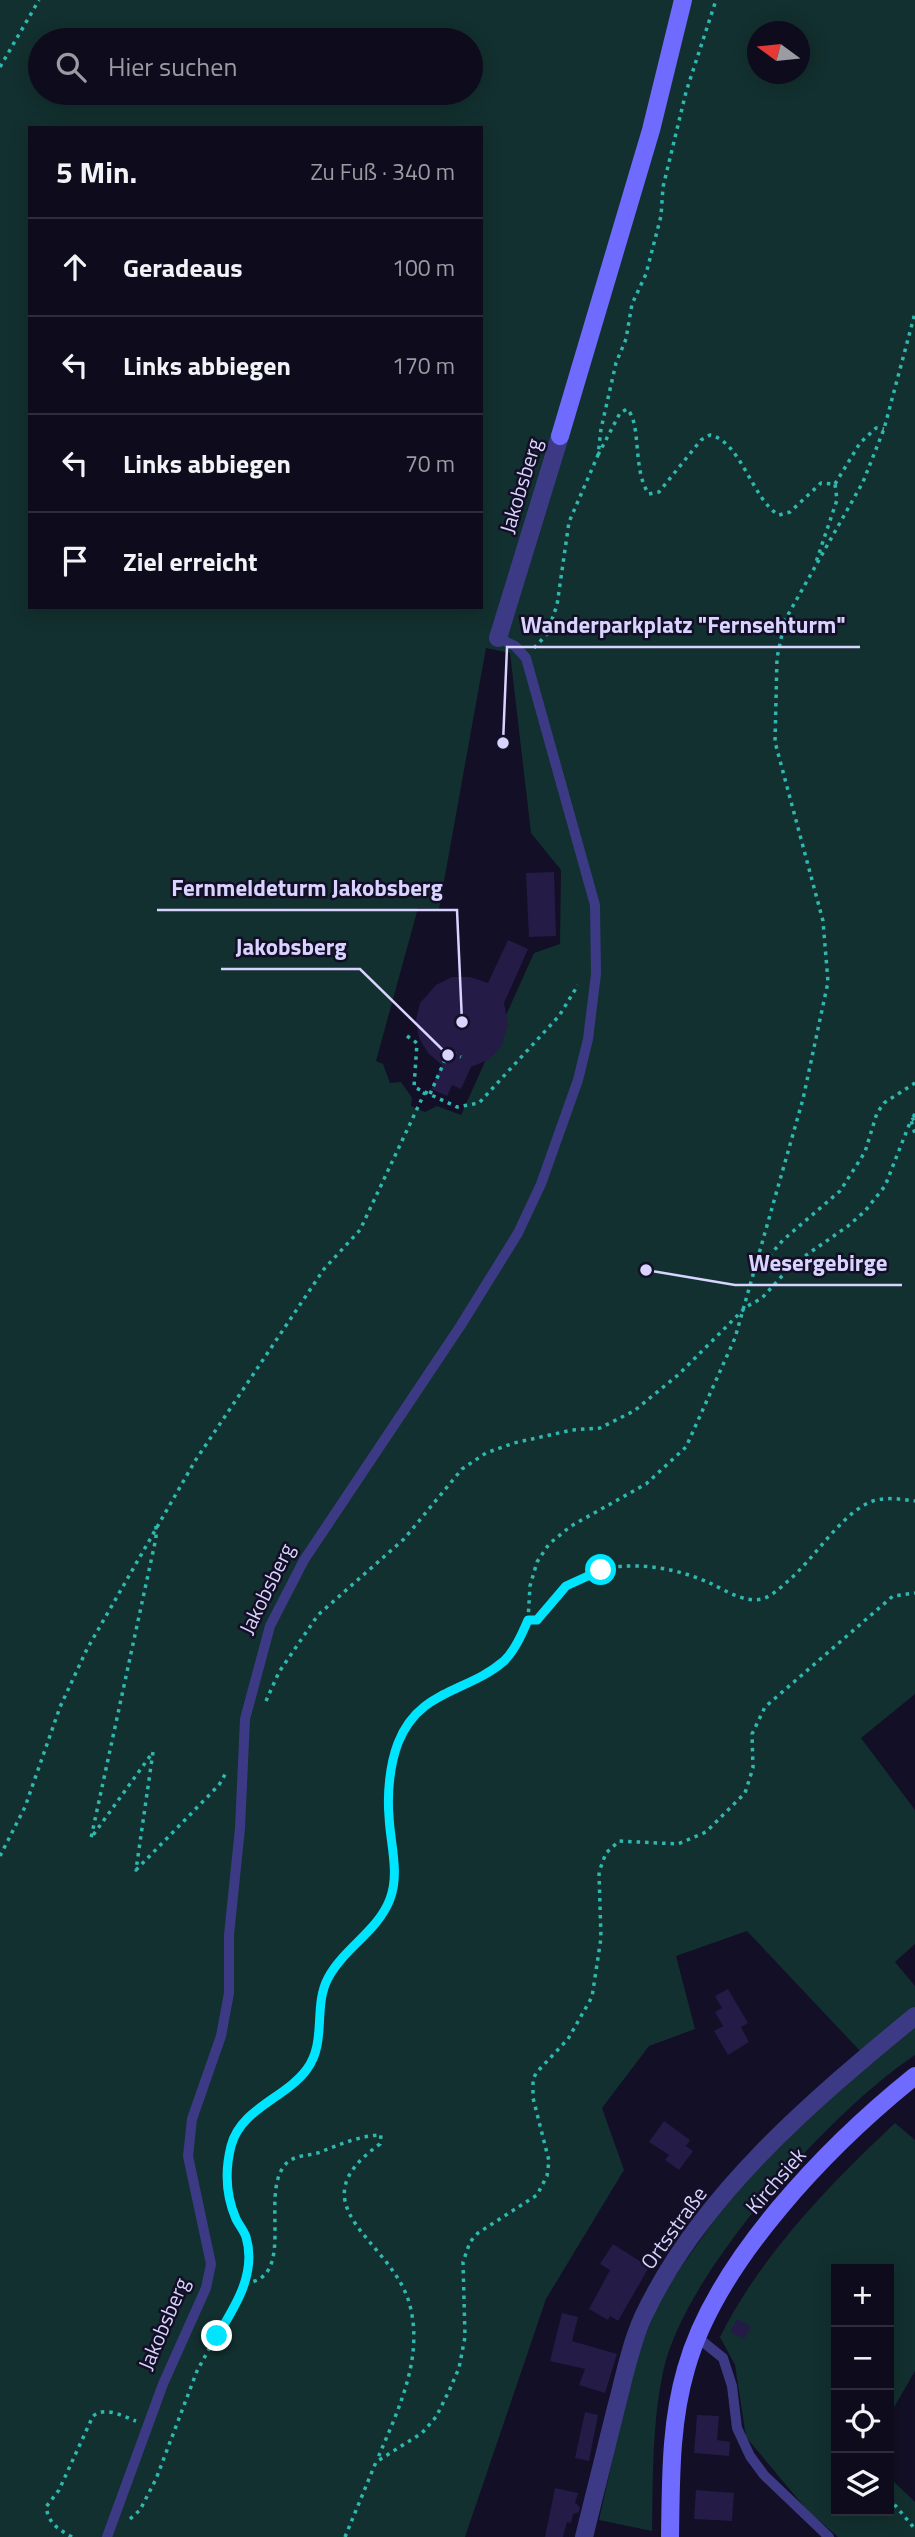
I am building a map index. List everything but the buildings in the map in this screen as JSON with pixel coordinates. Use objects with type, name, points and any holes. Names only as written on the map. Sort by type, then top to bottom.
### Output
[{"type":"main road","name":"Jakobsberg","points":[[561,436],[651,130],[683,0]]},
{"type":"main road","name":"Kirchsiek","points":[[670,2537],[673,2434],[686,2368],[697,2337],[728,2278],[792,2195],[855,2129],[915,2076]]},
{"type":"street","name":"Jakobsberg","points":[[498,638],[561,436]]},
{"type":"street","name":"Ortsstraße","points":[[584,2537],[628,2358],[642,2319],[666,2273],[700,2225],[791,2126],[853,2067],[915,2016]]},
{"type":"lane","name":"Jakobsberg","points":[[107,2537],[148,2425],[206,2288],[211,2264],[188,2156],[192,2119],[221,2036],[229,1993],[229,1935],[240,1828],[245,1719],[271,1626],[304,1560],[461,1325],[518,1233],[541,1184],[578,1080],[588,1039],[596,974],[595,905],[526,658],[515,646],[498,638]]},
{"type":"lane","points":[[697,2337],[723,2358],[732,2386],[737,2428],[750,2456],[764,2475],[829,2537]]},
{"type":"path","points":[[0,67],[39,0]]},
{"type":"path","points":[[598,455],[616,363],[626,338],[632,303],[646,274],[661,216],[663,187],[686,92],[716,0]]},
{"type":"path","points":[[120,2528],[140,2510],[156,2479],[197,2371],[245,2283],[248,2258],[246,2237],[227,2192],[231,2145],[242,2124],[300,2078],[309,2067],[317,2051],[323,1994],[328,1978],[379,1919],[390,1900],[395,1879],[389,1789],[398,1744],[409,1721],[442,1692],[488,1672],[505,1659],[528,1620],[534,1574],[549,1544],[571,1526],[646,1485],[686,1447],[709,1400],[746,1307],[803,1099],[828,982],[823,921],[775,742],[776,658],[785,620],[863,482],[884,429],[915,313]]},
{"type":"path","points":[[526,658],[547,634],[553,619],[569,522],[598,455],[620,413],[627,408],[635,422],[641,480],[649,494],[659,492],[701,440],[710,435],[721,440],[745,469],[769,508],[779,516],[790,512],[821,482],[835,484]]},
{"type":"path","points":[[813,571],[837,500],[835,484],[860,443],[876,428],[884,429]]},
{"type":"path","points":[[407,1036],[416,1043],[414,1087],[457,1107],[479,1103],[559,1016],[575,994],[579,981]]},
{"type":"path","points":[[0,1856],[25,1807],[60,1707],[81,1661],[156,1526],[324,1269],[360,1230],[449,1051],[461,1057]]},
{"type":"path","points":[[755,1273],[783,1240],[840,1191],[864,1152],[877,1113],[884,1102],[915,1083]]},
{"type":"path","points":[[914,1118],[915,1134]]},
{"type":"path","points":[[262,1710],[279,1672],[318,1615],[404,1539],[462,1469],[486,1453],[505,1446],[572,1430],[600,1427],[634,1411],[678,1375],[746,1307],[762,1298],[792,1265],[865,1211],[885,1186],[914,1118]]},
{"type":"path","points":[[528,1620],[537,1620],[566,1586],[584,1575],[624,1565],[694,1576],[733,1595],[759,1600],[772,1595],[796,1574],[826,1541],[869,1503],[891,1499],[915,1501]]},
{"type":"path","points":[[156,1526],[156,1538],[91,1838],[153,1752],[136,1870],[219,1785],[231,1764],[242,1755]]},
{"type":"path","points":[[376,2462],[422,2433],[436,2417],[454,2380],[465,2337],[463,2262],[470,2242],[478,2233],[537,2195],[547,2176],[549,2161],[531,2088],[536,2073],[568,2039],[592,1997],[601,1938],[599,1872],[606,1853],[619,1841],[678,1844],[706,1832],[745,1793],[753,1768],[752,1734],[765,1707],[811,1670],[893,1596],[912,1592]]},
{"type":"path","points":[[245,2283],[257,2282],[264,2276],[276,2250],[274,2201],[276,2182],[284,2166],[294,2158],[313,2156],[334,2147],[381,2135],[380,2144],[357,2160],[350,2170],[344,2191],[351,2216],[408,2300],[413,2325],[408,2379],[345,2537]]},
{"type":"path","points":[[72,2537],[54,2526],[48,2519],[46,2507],[59,2490],[93,2416],[100,2411],[107,2411],[148,2425]]},
{"type":"path","points":[[894,2504],[915,2529]]},
{"type":"green space","points":[[0,0],[915,0],[915,1694],[861,1738],[915,1810],[915,1944],[895,1962],[915,1986],[915,2009],[862,2053],[747,1931],[676,1956],[695,2029],[649,2046],[602,2108],[624,2170],[546,2299],[465,2537],[0,2537]],"holes":[[[486,648],[510,653],[531,833],[561,870],[560,944],[534,953],[461,1115],[437,1106],[425,1112],[411,1106],[412,1098],[401,1082],[390,1083],[383,1064],[376,1061],[418,908],[439,909]]]},
{"type":"green space","points":[[915,2023],[915,2055],[843,2114],[765,2197],[699,2288],[676,2332],[663,2372],[657,2411],[652,2531],[599,2520],[633,2367],[661,2296],[726,2203],[803,2120]]},
{"type":"green space","points":[[895,2123],[915,2140],[915,2371],[894,2407],[894,2264],[831,2264],[831,2516],[894,2516],[894,2482],[915,2502],[915,2537],[838,2537],[806,2509],[746,2437],[735,2365],[720,2337],[755,2278],[776,2250],[821,2196]]},
{"type":"place","name":"Wanderparkplatz \"Fernsehturm\"","points":[[503,743]]},
{"type":"place","name":"Fernmeldeturm Jakobsberg","points":[[462,1022]]},
{"type":"place","name":"Jakobsberg","points":[[448,1055]]},
{"type":"place","name":"Wesergebirge","points":[[646,1270]]},
{"type":"route","points":[[217,2336],[237,2303],[245,2283],[248,2258],[246,2237],[227,2192],[231,2145],[242,2124],[300,2078],[309,2067],[317,2051],[323,1994],[328,1978],[379,1919],[390,1900],[395,1879],[388,1813],[389,1789],[398,1744],[409,1721],[442,1692],[488,1672],[505,1659],[519,1640],[528,1620],[537,1620],[566,1586],[584,1575],[601,1570]]}]
